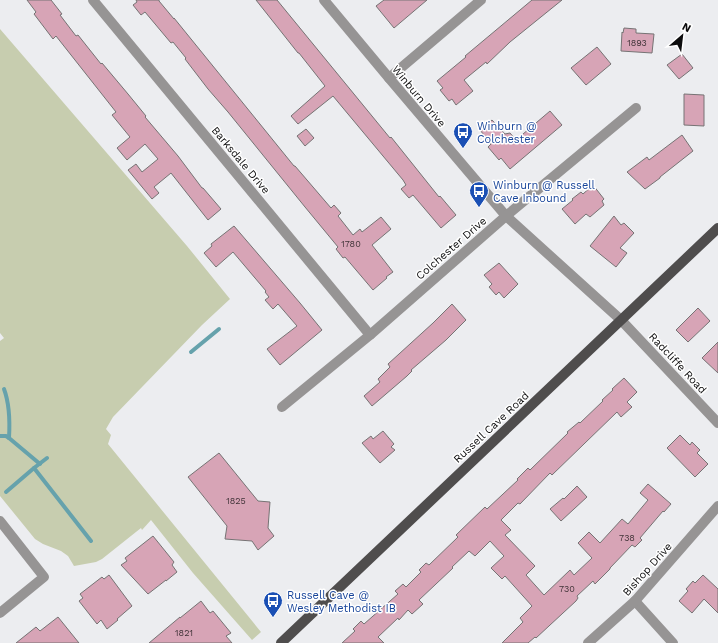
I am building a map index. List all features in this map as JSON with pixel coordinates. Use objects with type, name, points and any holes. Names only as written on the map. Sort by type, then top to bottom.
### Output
[{"type":"main road","name":"Russell Cave Road","points":[[281,643],[718,228]]},
{"type":"street","name":"Barksdale Drive","points":[[93,0],[370,335]]},
{"type":"street","name":"Winburn Drive","points":[[324,0],[506,216],[621,320]]},
{"type":"street","points":[[389,78],[481,0]]},
{"type":"street","name":"Colchester Drive","points":[[282,407],[370,335],[506,216],[636,108]]},
{"type":"street","name":"Radcliffe Road","points":[[621,320],[718,423]]},
{"type":"street","name":"Bishop Drive","points":[[588,643],[635,601],[718,506]]},
{"type":"street","points":[[0,521],[44,577],[0,613]]},
{"type":"street","points":[[635,601],[673,643]]},
{"type":"green space","points":[[0,29],[187,246],[230,299],[202,325],[113,417],[106,429],[111,435],[108,444],[261,632],[252,640],[193,573],[151,520],[142,530],[141,528],[102,559],[96,562],[74,566],[68,556],[61,551],[35,539],[0,496],[0,341],[4,338],[0,333]]},
{"type":"building","points":[[27,0],[51,0],[76,36],[78,35],[101,64],[102,63],[128,94],[202,188],[221,209],[208,220],[171,173],[154,187],[159,193],[152,199],[128,170],[136,164],[142,172],[158,159],[145,144],[127,160],[117,148],[130,137],[112,115],[116,112],[56,36],[53,39],[34,14],[36,12]]},
{"type":"building","points":[[136,0],[159,0],[294,166],[331,208],[334,205],[341,213],[338,216],[353,235],[360,229],[362,232],[381,217],[391,229],[372,245],[393,272],[386,277],[387,278],[373,290],[345,257],[343,258],[336,249],[338,247],[208,89],[173,42],[171,43],[145,12],[141,15],[133,5],[137,2]]},
{"type":"building","points":[[256,0],[277,0],[439,197],[440,196],[456,215],[441,228],[413,195],[409,198],[401,189],[406,185],[403,180],[333,96],[298,124],[291,116],[325,86]]},
{"type":"building","points":[[384,0],[427,0],[394,28],[376,6]]},
{"type":"building","points":[[532,0],[562,0],[510,42],[487,64],[486,62],[464,80],[473,91],[456,105],[452,99],[449,101],[440,90],[443,88],[437,81]]},
{"type":"building","points":[[624,28],[636,29],[636,33],[654,34],[652,53],[621,51],[622,32],[623,33]]},
{"type":"building","points":[[597,47],[611,64],[586,85],[571,68]]},
{"type":"building","points":[[682,54],[693,68],[679,79],[667,65]]},
{"type":"building","points":[[684,94],[704,95],[704,126],[684,125]]},
{"type":"building","points":[[550,111],[562,125],[510,169],[501,158],[499,160],[488,147],[491,144],[480,130],[492,120],[505,134],[510,133],[516,140]]},
{"type":"building","points":[[306,129],[314,138],[305,146],[297,136]]},
{"type":"building","points":[[682,135],[693,151],[645,189],[627,172],[647,157],[649,160]]},
{"type":"building","points":[[593,185],[604,199],[602,201],[604,205],[590,217],[586,214],[575,224],[562,209],[581,192],[583,194]]},
{"type":"building","points":[[614,216],[621,225],[624,223],[634,233],[620,248],[627,253],[616,267],[590,246]]},
{"type":"building","points":[[234,226],[322,330],[280,365],[267,349],[297,326],[278,304],[273,309],[265,300],[269,297],[265,292],[266,291],[233,252],[216,267],[204,253],[212,246],[211,244]]},
{"type":"building","points":[[499,263],[518,284],[504,298],[499,292],[496,295],[489,287],[492,284],[484,275]]},
{"type":"building","points":[[452,304],[466,320],[446,340],[411,370],[412,371],[407,376],[372,406],[364,396],[380,382],[378,379],[390,367],[388,364]]},
{"type":"building","points":[[698,308],[710,321],[688,342],[676,330]]},
{"type":"building","points":[[718,342],[718,373],[702,358]]},
{"type":"building","points":[[624,378],[637,392],[627,402],[632,407],[621,417],[617,412],[552,475],[550,473],[520,504],[518,503],[501,520],[511,530],[505,535],[535,566],[526,575],[544,595],[570,570],[574,575],[592,558],[578,543],[589,532],[600,543],[622,519],[628,524],[648,500],[640,493],[648,484],[671,504],[640,538],[642,540],[635,547],[632,545],[595,584],[593,581],[577,596],[578,598],[576,601],[536,638],[535,637],[528,643],[502,643],[523,622],[520,618],[532,606],[505,576],[502,579],[491,568],[504,556],[490,541],[475,556],[469,551],[419,600],[423,604],[412,614],[408,610],[399,620],[398,618],[378,637],[384,643],[342,643],[355,631],[353,629],[361,621],[364,624],[398,594],[395,591],[403,584],[406,587],[421,572],[419,570],[426,563],[429,565],[458,537],[456,535],[485,507],[487,509],[518,480],[517,479],[528,468],[530,470],[568,433],[567,432],[579,422],[580,423],[603,401],[602,400],[613,390],[612,389]]},
{"type":"building","points":[[383,431],[394,444],[391,447],[395,450],[380,463],[362,443],[371,436],[373,439]]},
{"type":"building","points":[[680,435],[690,445],[692,442],[700,450],[697,453],[708,464],[695,477],[667,448]]},
{"type":"building","points":[[219,453],[258,501],[270,502],[268,528],[274,536],[258,550],[252,541],[225,539],[227,526],[188,477]]},
{"type":"building","points":[[577,486],[587,497],[561,521],[550,509],[563,498],[564,499]]},
{"type":"building","points":[[153,536],[174,562],[172,565],[177,572],[148,594],[121,565],[127,561],[125,558]]},
{"type":"building","points":[[109,575],[132,606],[107,629],[101,620],[97,624],[79,601],[83,598],[80,594],[102,577],[104,579]]},
{"type":"building","points":[[703,575],[718,589],[718,613],[704,599],[692,613],[679,601],[688,591],[686,589],[693,581],[695,583]]},
{"type":"building","points":[[201,601],[210,613],[213,611],[231,633],[226,636],[232,643],[149,643],[180,617]]},
{"type":"building","points":[[58,617],[79,643],[16,643],[36,627],[40,631]]},
{"type":"waterway","points":[[191,352],[219,329]]},
{"type":"waterway","points":[[4,389],[9,413],[9,438]]},
{"type":"waterway","points":[[0,436],[6,436],[9,438],[40,464]]},
{"type":"waterway","points":[[47,458],[34,468],[91,541]]},
{"type":"waterway","points":[[6,492],[34,468]]},
{"type":"place","name":"Winburn @ Colchester","points":[[463,149]]},
{"type":"place","name":"Winburn @ Russell Cave Inbound","points":[[479,208]]},
{"type":"place","name":"Russell Cave @ Wesley Methodist IB","points":[[273,618]]}]
